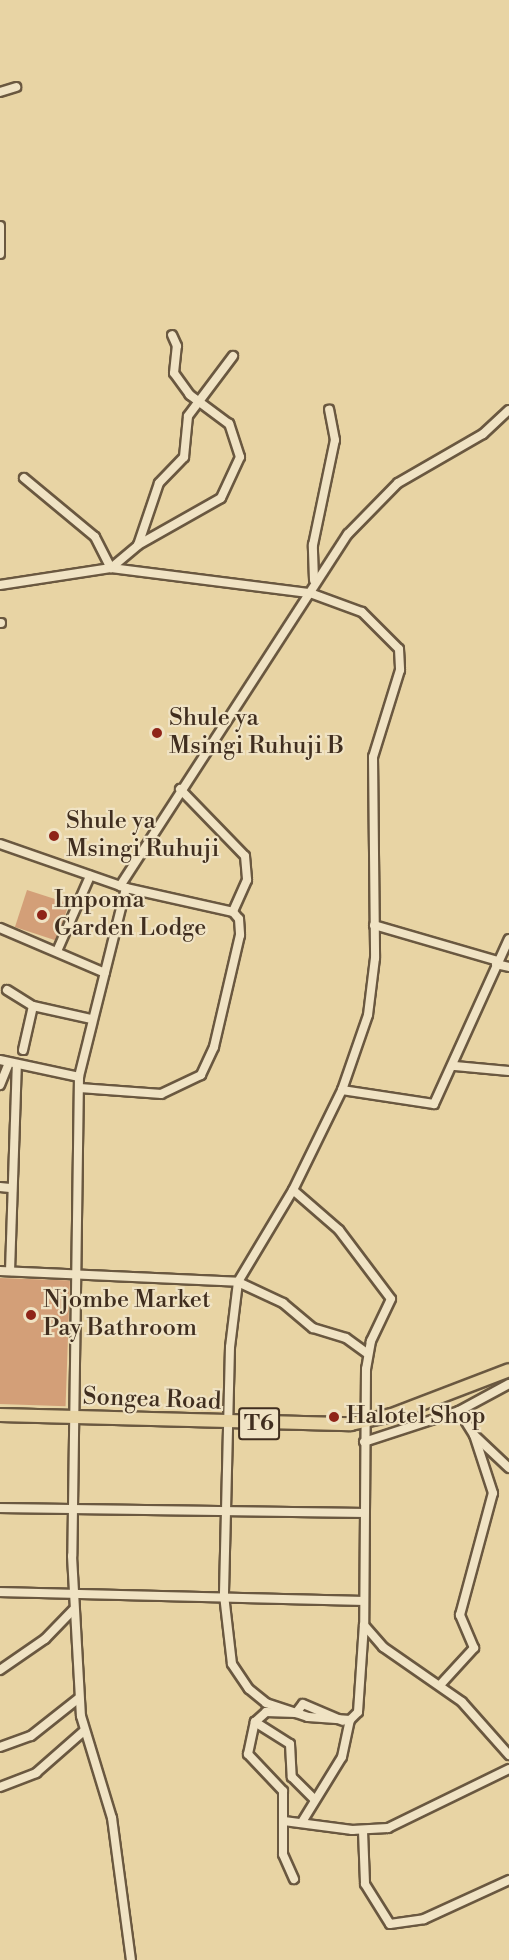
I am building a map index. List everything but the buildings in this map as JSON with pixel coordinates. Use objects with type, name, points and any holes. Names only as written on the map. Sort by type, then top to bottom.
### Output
[{"type":"highway","name":"Songea Road","points":[[0,1414],[229,1423],[365,1423],[509,1370]]},
{"type":"street","points":[[0,92],[15,87]]},
{"type":"street","points":[[0,226],[0,254]]},
{"type":"street","points":[[111,568],[138,544],[221,498],[232,485],[240,457],[236,434],[197,402],[172,368],[177,346],[172,335]]},
{"type":"street","points":[[138,544],[159,483],[184,458],[185,425],[197,402],[233,356]]},
{"type":"street","points":[[131,1960],[112,1818],[84,1731],[79,1698],[73,1610],[74,1272],[79,1077],[91,1019],[105,973],[123,887],[180,789],[310,593],[314,580],[313,545],[336,440],[329,410]]},
{"type":"street","points":[[314,580],[348,534],[398,483],[483,434],[509,410]]},
{"type":"street","points":[[24,478],[96,537],[111,568]]},
{"type":"street","points":[[0,585],[111,568],[310,593],[362,612],[402,658],[373,756],[374,925],[368,1014],[342,1090],[293,1190],[238,1282],[226,1512],[224,1595],[228,1649],[240,1678],[258,1697],[296,1713]]},
{"type":"street","points":[[80,1088],[161,1094],[201,1075],[214,1047],[240,935],[233,912],[247,880],[245,856],[180,789]]},
{"type":"street","points":[[0,844],[123,887],[233,912]]},
{"type":"street","points":[[58,949],[90,876]]},
{"type":"street","points":[[374,925],[509,967]]},
{"type":"street","points":[[0,928],[58,949],[105,973]]},
{"type":"street","points":[[342,1090],[434,1104],[455,1066],[497,962],[509,939]]},
{"type":"street","points":[[7,990],[33,1006],[91,1019]]},
{"type":"street","points":[[23,1050],[33,1006]]},
{"type":"street","points":[[0,1060],[79,1077]]},
{"type":"street","points":[[0,1085],[13,1064]]},
{"type":"street","points":[[10,1271],[13,1064]]},
{"type":"street","points":[[455,1066],[509,1071]]},
{"type":"street","points":[[0,1187],[10,1188]]},
{"type":"street","points":[[293,1190],[339,1230],[389,1290],[392,1299],[367,1353],[361,1601],[364,1625],[358,1712],[347,1720],[342,1757],[314,1799],[302,1822]]},
{"type":"street","points":[[0,1271],[74,1272],[238,1282],[283,1302],[313,1328],[346,1338],[367,1353]]},
{"type":"street","points":[[364,1442],[459,1410],[509,1384]]},
{"type":"street","points":[[441,1684],[474,1648],[460,1615],[493,1493],[474,1435],[459,1410]]},
{"type":"street","points":[[474,1435],[509,1468]]},
{"type":"street","points":[[0,1508],[362,1513]]},
{"type":"street","points":[[0,1592],[73,1595],[224,1595],[361,1601]]},
{"type":"street","points":[[0,1670],[45,1639],[73,1610]]},
{"type":"street","points":[[364,1625],[383,1647],[441,1684],[509,1755]]},
{"type":"street","points":[[0,1747],[31,1736],[79,1698]]},
{"type":"street","points":[[296,1713],[303,1704],[310,1704],[347,1720]]},
{"type":"street","points":[[294,1879],[283,1854],[284,1821],[279,1784],[248,1754],[255,1722],[266,1712],[296,1713]]},
{"type":"street","points":[[255,1722],[290,1744],[292,1778],[314,1799]]},
{"type":"street","points":[[0,1786],[36,1773],[84,1731]]},
{"type":"street","points":[[284,1821],[363,1830],[409,1821],[509,1769]]},
{"type":"street","points":[[363,1830],[365,1884],[390,1924],[424,1919],[509,1880]]},
{"type":"place","name":"Shule ya Msingi Ruhuji B","points":[[157,733]]},
{"type":"place","name":"Shule ya Msingi Ruhuji","points":[[54,836]]},
{"type":"place","name":"Impoma Garden Lodge","points":[[42,915]]},
{"type":"place","name":"Njombe Market Pay Bathroom","points":[[31,1315]]},
{"type":"place","name":"Halotel Shop","points":[[334,1417]]}]
